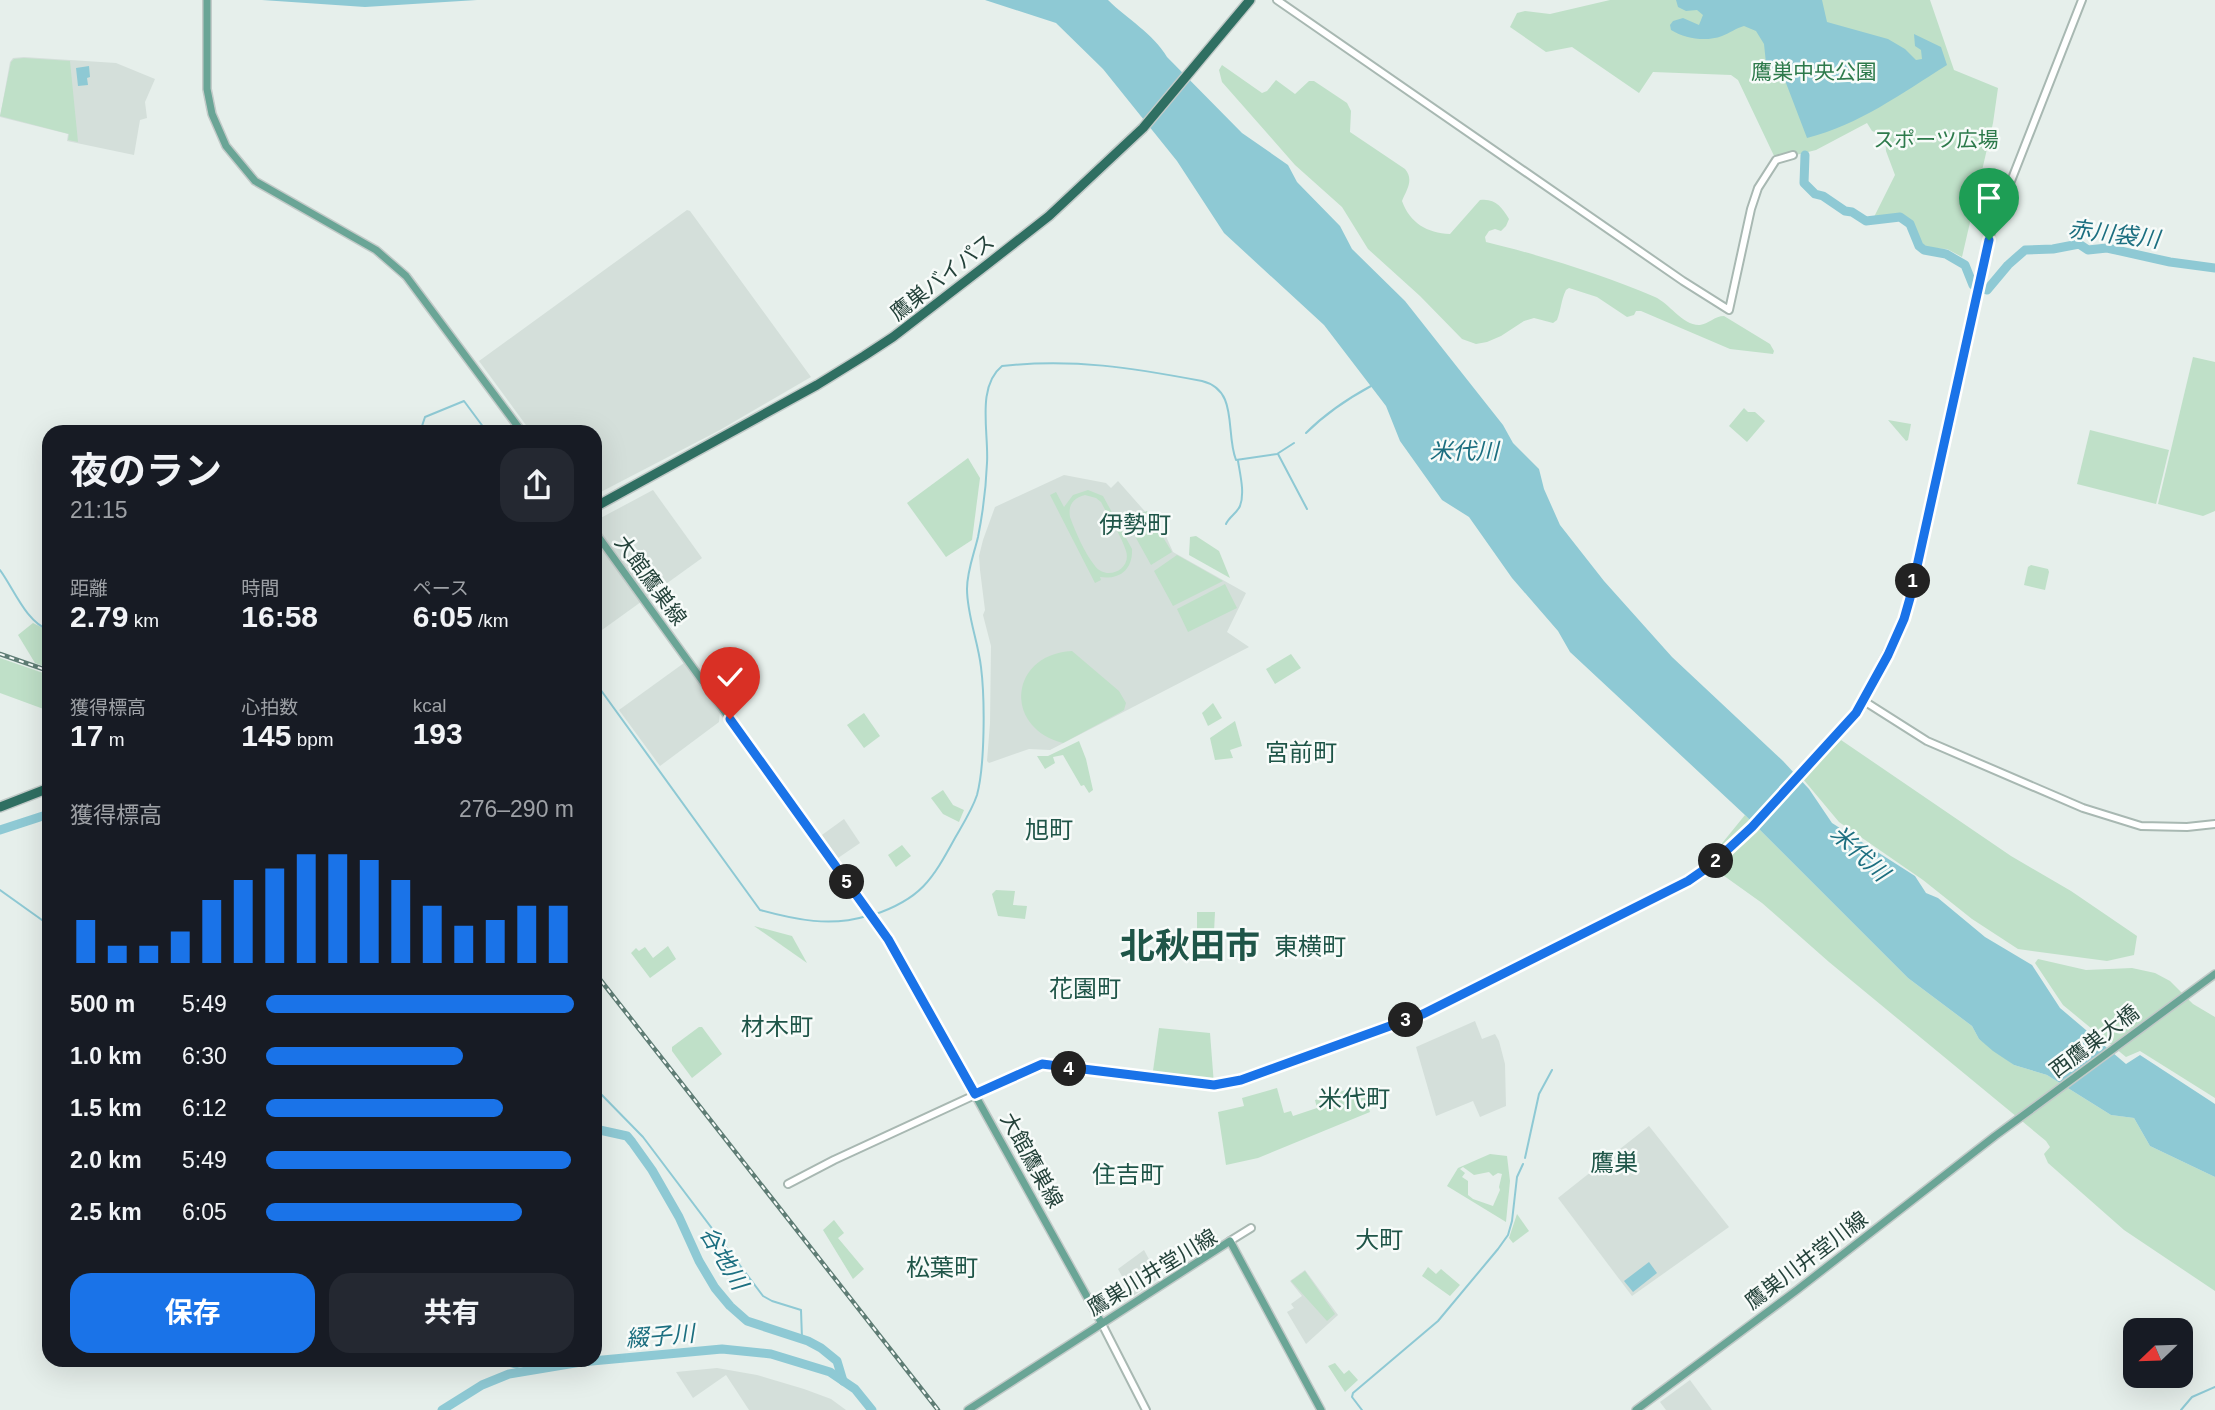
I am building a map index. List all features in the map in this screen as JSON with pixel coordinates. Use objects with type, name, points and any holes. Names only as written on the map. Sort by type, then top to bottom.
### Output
[{"type":"highway","name":"鷹巣バイパス","points":[[602,503],[817,385],[904,329],[1049,216],[1143,128],[1250,0]]},
{"type":"highway","points":[[0,807],[42,791]]},
{"type":"main road","points":[[207,0],[206,46],[212,114],[226,146],[239,164],[255,181],[376,250],[406,276],[517,425]]},
{"type":"main road","name":"大館鷹巣線","points":[[602,542],[888,939],[1101,1322]]},
{"type":"main road","name":"西鷹巣大橋","points":[[1995,1136],[2215,974]]},
{"type":"main road","name":"鷹巣川井堂川線","points":[[1636,1410],[1797,1290],[1995,1136]]},
{"type":"main road","name":"鷹巣川井堂川線","points":[[968,1410],[1230,1241],[1321,1410]]},
{"type":"street","points":[[1278,0],[1683,281],[1729,310],[1758,188],[1776,160],[1793,155]]},
{"type":"street","points":[[788,1185],[834,1160],[1042,1064],[1214,1085],[1241,1080],[1423,1014],[1698,874],[1733,846],[1849,721],[1864,701],[1904,619],[1993,224],[2082,0]]},
{"type":"street","points":[[1864,701],[1927,741],[2083,808],[2141,826],[2187,827],[2215,824]]},
{"type":"street","points":[[1230,1241],[1251,1228]]},
{"type":"street","points":[[1101,1322],[1146,1410]]},
{"type":"shaded area","points":[[13,58],[116,63],[155,79],[145,102],[147,118],[140,120],[134,155],[67,141],[68,134],[0,117],[10,62]]},
{"type":"shaded area","points":[[687,210],[811,377],[720,430],[602,491],[602,425],[526,425],[479,361]]},
{"type":"shaded area","points":[[1064,475],[1106,483],[1111,488],[1118,481],[1165,534],[1173,552],[1246,593],[1227,632],[1249,647],[1050,750],[1029,749],[989,763],[991,646],[983,615],[985,610],[979,556],[983,540],[995,507]]},
{"type":"shaded area","points":[[653,490],[702,558],[602,630],[602,517]]},
{"type":"shaded area","points":[[684,663],[720,712],[719,722],[660,766],[619,710]]},
{"type":"shaded area","points":[[844,819],[860,843],[838,858],[822,835]]},
{"type":"shaded area","points":[[1475,1021],[1482,1039],[1495,1034],[1499,1041],[1505,1064],[1506,1106],[1480,1117],[1473,1101],[1436,1116],[1416,1047]]},
{"type":"shaded area","points":[[1649,1126],[1729,1227],[1632,1296],[1558,1198]]},
{"type":"shaded area","points":[[1144,1250],[1157,1274],[1156,1280],[1133,1296],[1118,1269]]},
{"type":"shaded area","points":[[1305,1270],[1338,1315],[1306,1344],[1287,1312],[1294,1308],[1291,1304],[1302,1296],[1290,1281]]},
{"type":"shaded area","points":[[717,1368],[757,1375],[804,1389],[831,1399],[846,1410],[749,1410],[726,1375],[693,1398],[676,1372]]},
{"type":"shaded area","points":[[1690,1380],[1712,1410],[1666,1410],[1660,1402]]},
{"type":"green space","name":"鷹巣中央公園","points":[[1610,0],[1930,0],[1954,70],[1998,88],[1993,123],[1962,257],[1947,249],[1924,248],[1912,226],[1903,219],[1873,219],[1895,175],[1886,151],[1885,136],[1872,131],[1867,123],[1816,150],[1776,160],[1738,80],[1731,75],[1653,72],[1639,93],[1572,47],[1546,52],[1510,27],[1517,13],[1525,11],[1550,14]]},
{"type":"green space","points":[[24,58],[70,61],[78,142],[68,140],[69,134],[0,116],[11,62]]},
{"type":"green space","points":[[1222,65],[1262,93],[1276,80],[1295,94],[1309,81],[1314,81],[1347,103],[1351,111],[1350,132],[1408,173],[1409,185],[1402,201],[1415,221],[1427,229],[1450,234],[1480,200],[1490,200],[1501,207],[1509,219],[1501,231],[1489,231],[1485,237],[1486,242],[1572,266],[1635,289],[1655,297],[1694,324],[1700,325],[1724,316],[1770,344],[1773,354],[1730,349],[1641,311],[1627,317],[1597,297],[1569,288],[1564,294],[1557,320],[1553,323],[1534,318],[1487,342],[1476,344],[1462,339],[1368,249],[1342,207],[1295,165],[1222,82],[1219,70]]},
{"type":"green space","points":[[2193,357],[2215,362],[2215,511],[2203,516],[2158,504]]},
{"type":"green space","points":[[1744,408],[1748,412],[1755,412],[1765,421],[1747,442],[1729,426]]},
{"type":"green space","points":[[1888,420],[1911,424],[1908,440],[1906,441]]},
{"type":"green space","points":[[2090,430],[2169,450],[2156,504],[2077,484]]},
{"type":"green space","points":[[968,458],[980,478],[972,540],[946,557],[907,503]]},
{"type":"green space","points":[[1088,490],[1103,496],[1132,549],[1130,562],[1124,572],[1114,577],[1100,577],[1101,580],[1095,583],[1050,495],[1056,492],[1064,507],[1073,495]],"holes":[[[1085,495],[1101,502],[1126,551],[1127,558],[1122,568],[1111,573],[1105,573],[1095,566],[1070,517],[1072,503],[1077,498]]]},
{"type":"green space","points":[[1147,511],[1172,552],[1151,565],[1126,520]]},
{"type":"green space","points":[[1196,536],[1219,551],[1230,578],[1189,555],[1190,537]]},
{"type":"green space","points":[[1177,555],[1223,581],[1173,606],[1154,571]]},
{"type":"green space","points":[[2031,565],[2048,569],[2045,590],[2024,585],[2028,567]]},
{"type":"green space","points":[[1225,584],[1237,608],[1188,632],[1177,609]]},
{"type":"green space","points":[[33,623],[42,628],[42,666],[35,663],[18,635]]},
{"type":"green space","points":[[1072,651],[1119,691],[1126,703],[1124,710],[1063,743],[1043,735],[1030,722],[1023,708],[1021,692],[1026,677],[1036,664],[1051,655]]},
{"type":"green space","points":[[1291,654],[1301,668],[1275,684],[1266,669]]},
{"type":"green space","points":[[0,658],[42,673],[42,708],[0,693]]},
{"type":"green space","points":[[1213,703],[1222,718],[1208,726],[1202,713]]},
{"type":"green space","points":[[864,713],[880,736],[864,748],[847,725]]},
{"type":"green space","points":[[1235,721],[1242,746],[1230,750],[1233,758],[1215,760],[1210,738]]},
{"type":"green space","points":[[1841,740],[2011,856],[2071,891],[2137,936],[2134,955],[2107,961],[2018,949],[1972,919],[1923,880],[1839,822],[1803,779]]},
{"type":"green space","points":[[1079,741],[1093,790],[1089,793],[1084,785],[1081,786],[1063,755],[1053,757],[1055,763],[1045,769],[1037,756],[1048,756]]},
{"type":"green space","points":[[943,790],[953,805],[964,810],[959,822],[943,814],[931,798]]},
{"type":"green space","points":[[1745,815],[1908,978],[1972,1026],[1979,1039],[2014,1065],[2047,1075],[2111,1115],[2134,1118],[2150,1146],[2215,1177],[2215,1291],[2124,1230],[2048,1163],[2044,1154],[2050,1147],[2046,1141],[1829,962],[1762,903],[1706,863]]},
{"type":"green space","points":[[902,845],[911,856],[896,867],[888,855]]},
{"type":"green space","points":[[996,890],[1015,891],[1013,905],[1027,906],[1025,919],[998,916],[992,894]]},
{"type":"green space","points":[[1197,912],[1215,912],[1214,932],[1197,931]]},
{"type":"green space","points":[[754,926],[792,936],[807,963]]},
{"type":"green space","points":[[668,946],[676,959],[650,978],[631,953],[636,948],[639,951],[645,947],[653,958]]},
{"type":"green space","points":[[2038,959],[2086,970],[2132,968],[2155,973],[2170,981],[2193,1004],[2215,1017],[2215,1098],[2140,1051],[2126,1057],[2063,1005],[2035,963]]},
{"type":"green space","points":[[702,1027],[722,1054],[692,1078],[672,1051],[672,1047]]},
{"type":"green space","points":[[1159,1028],[1210,1033],[1214,1085],[1152,1078]]},
{"type":"green space","points":[[1361,1085],[1370,1112],[1258,1158],[1226,1165],[1218,1112],[1244,1106],[1242,1098],[1277,1088],[1284,1113],[1291,1111],[1293,1116],[1317,1108],[1315,1100]]},
{"type":"green space","points":[[1490,1154],[1507,1156],[1510,1181],[1506,1222],[1447,1186],[1458,1168]],"holes":[[[1463,1167],[1474,1175],[1489,1172],[1493,1176],[1502,1174],[1500,1190],[1493,1206],[1468,1195],[1468,1181],[1462,1177],[1465,1173],[1460,1169]]]},
{"type":"green space","points":[[1517,1214],[1529,1231],[1513,1243],[1509,1238]]},
{"type":"green space","points":[[834,1220],[844,1233],[838,1238],[864,1269],[853,1279],[823,1230]]},
{"type":"green space","points":[[1428,1267],[1436,1274],[1441,1269],[1460,1285],[1450,1296],[1422,1276]]},
{"type":"green space","points":[[1305,1271],[1335,1314],[1327,1321],[1291,1281]]},
{"type":"green space","points":[[1335,1363],[1344,1374],[1349,1370],[1358,1380],[1345,1392],[1328,1366]]},
{"type":"water","points":[[262,0],[477,0],[365,7]]},
{"type":"water","name":"米代川","points":[[985,0],[1108,0],[1147,33],[1242,133],[1288,165],[1297,182],[1340,226],[1352,249],[1405,301],[1503,425],[1513,443],[1539,469],[1544,489],[1560,525],[1604,581],[1672,657],[1783,761],[1809,789],[1832,823],[1915,876],[1926,893],[1938,898],[1985,937],[2032,965],[2060,1008],[2126,1064],[2140,1055],[2215,1104],[2215,1177],[2150,1146],[2134,1118],[2111,1115],[2047,1075],[2014,1065],[1979,1039],[1972,1026],[1908,978],[1745,815],[1570,652],[1558,631],[1512,578],[1469,517],[1442,500],[1400,441],[1386,406],[1324,325],[1224,233],[1177,161],[1103,69],[1056,23]]},
{"type":"water","points":[[1676,0],[1822,0],[1827,22],[1888,39],[1905,49],[1916,60],[1922,59],[1921,50],[1915,46],[1914,34],[1941,47],[1947,65],[1862,117],[1807,138],[1786,83],[1766,63],[1764,44],[1756,31],[1744,26],[1709,39],[1683,36],[1671,30],[1673,21],[1683,18],[1699,25],[1703,15],[1697,10],[1686,11],[1678,7]]},
{"type":"water","points":[[89,66],[88,85],[78,86],[76,68]]},
{"type":"water","points":[[1649,1262],[1657,1273],[1633,1292],[1624,1281]]},
{"type":"waterway","name":"赤川袋川","points":[[1805,155],[1804,183],[1815,194],[1866,221],[1900,217],[1910,224],[1919,246],[1924,250],[1946,254],[1965,265],[1973,285],[1987,290],[2025,250],[2079,244],[2088,250],[2107,248],[2170,262],[2215,268]]},
{"type":"waterway","points":[[873,915],[914,895],[932,877],[977,795],[983,750],[983,696],[980,657],[967,589],[984,500],[987,463],[986,398],[994,375],[1002,366],[1078,364],[1127,368],[1202,381],[1214,386],[1226,403],[1236,460],[1277,454],[1294,443]]},
{"type":"waterway","points":[[1306,433],[1337,407],[1371,386]]},
{"type":"waterway","points":[[422,425],[425,417],[464,401],[482,425]]},
{"type":"waterway","points":[[1278,454],[1307,509]]},
{"type":"waterway","points":[[1226,524],[1239,508],[1241,501],[1242,484],[1238,461]]},
{"type":"waterway","points":[[0,570],[27,613],[42,626]]},
{"type":"waterway","points":[[602,692],[760,910],[787,917],[827,922],[867,916]]},
{"type":"waterway","name":"谷地川","points":[[0,830],[42,816]]},
{"type":"waterway","points":[[0,890],[42,920]]},
{"type":"waterway","points":[[1525,1158],[1539,1094],[1552,1070]]},
{"type":"waterway","points":[[602,1095],[643,1137],[763,1296],[801,1310],[802,1339]]},
{"type":"waterway","name":"谷地川","points":[[602,1131],[627,1136],[632,1142],[679,1217],[715,1288],[730,1306],[747,1321],[808,1341],[821,1348],[837,1361],[843,1381]]},
{"type":"waterway","points":[[1362,1410],[1352,1397],[1353,1393],[1438,1321],[1508,1235],[1517,1177],[1523,1164]]},
{"type":"waterway","name":"綴子川","points":[[602,1360],[722,1349],[771,1354],[830,1372],[855,1389],[872,1410]]},
{"type":"waterway","points":[[514,1367],[525,1370]]},
{"type":"waterway","name":"綴子川","points":[[442,1410],[482,1385],[509,1374],[551,1367]]},
{"type":"waterway","points":[[2181,1410],[2192,1397],[2215,1387]]},
{"type":"railway","points":[[0,654],[42,669]]},
{"type":"railway","points":[[602,982],[938,1410]]},
{"type":"district","name":"伊勢町","points":[[1135,524]]},
{"type":"district","name":"宮前町","points":[[1301,752]]},
{"type":"district","name":"旭町","points":[[1049,829]]},
{"type":"district","name":"北秋田市","points":[[1190,945]]},
{"type":"district","name":"東横町","points":[[1310,946]]},
{"type":"district","name":"花園町","points":[[1085,988]]},
{"type":"district","name":"材木町","points":[[777,1026]]},
{"type":"district","name":"米代町","points":[[1354,1098]]},
{"type":"district","name":"鷹巣","points":[[1614,1162]]},
{"type":"district","name":"住吉町","points":[[1128,1174]]},
{"type":"district","name":"大町","points":[[1379,1239]]},
{"type":"district","name":"松葉町","points":[[942,1267]]},
{"type":"route","points":[[730,719],[888,939],[975,1094],[1042,1064],[1214,1085],[1241,1080],[1423,1014],[1692,878],[1711,865],[1790,787],[1856,713],[1888,655],[1910,598],[1989,240]]},
{"type":"park label","name":"スポーツ広場","points":[[1936,139]]}]
